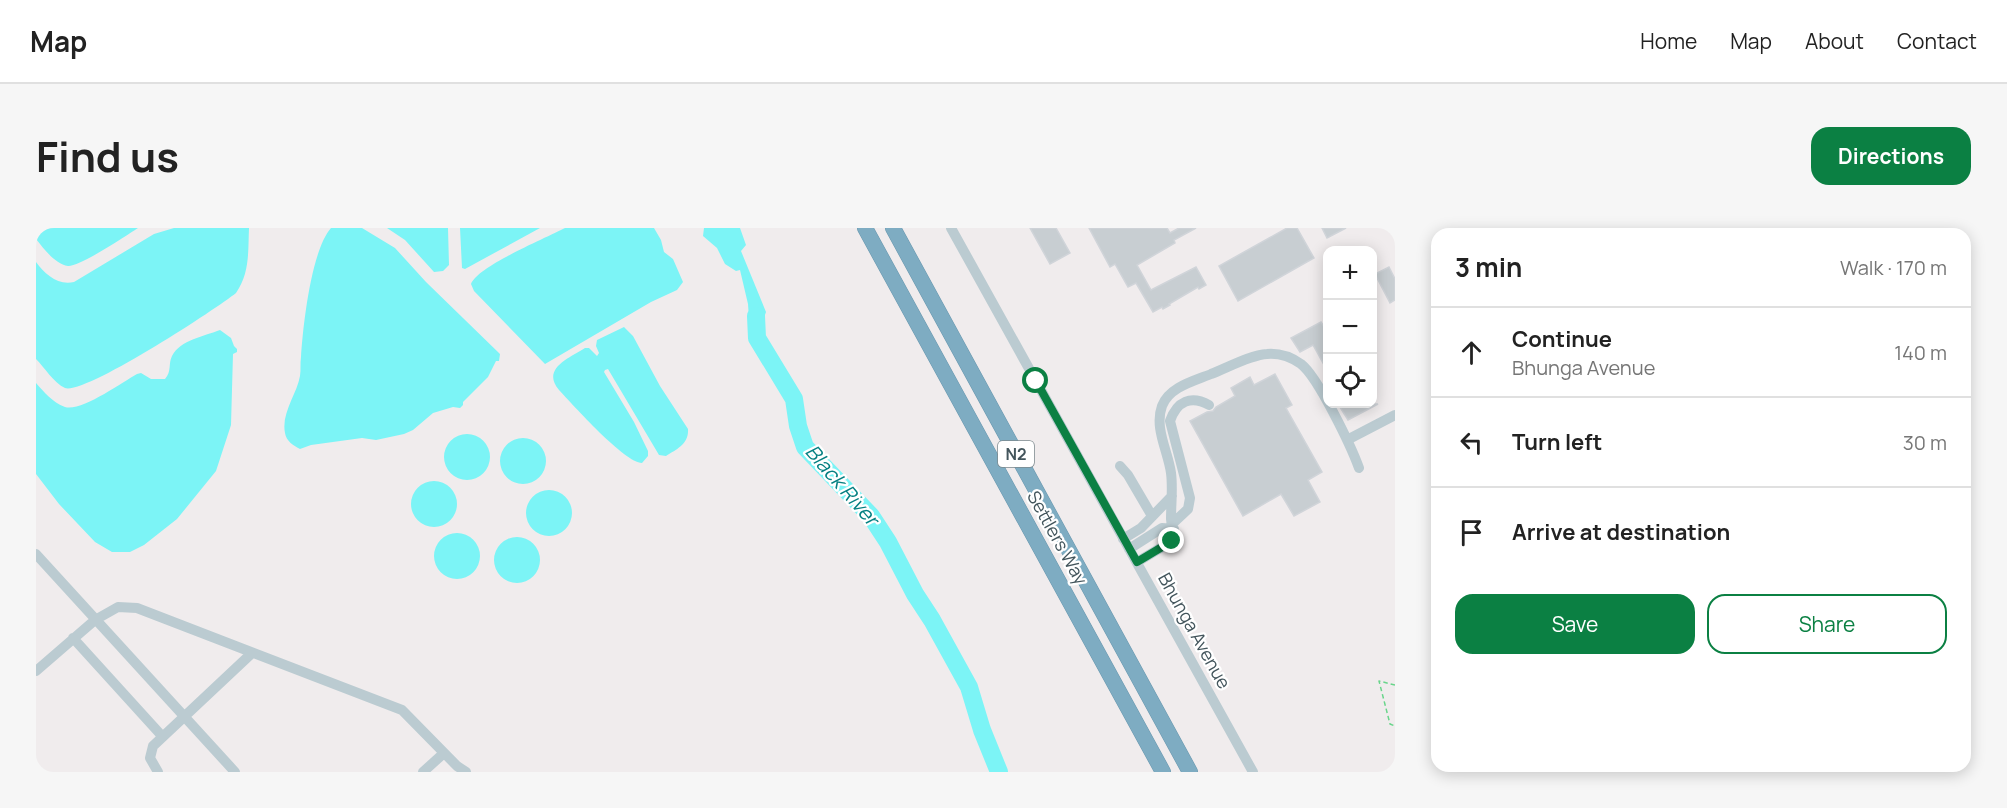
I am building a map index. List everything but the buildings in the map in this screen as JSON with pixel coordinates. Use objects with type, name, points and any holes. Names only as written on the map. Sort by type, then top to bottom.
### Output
[{"type":"highway","name":"Settlers Way","points":[[865,228],[1163,772]]},
{"type":"highway","name":"Settlers Way","points":[[893,228],[1190,772]]},
{"type":"lane","name":"Bhunga Avenue","points":[[951,228],[1253,772]]},
{"type":"lane","points":[[1137,562],[1172,541],[1171,474],[1160,430],[1160,412],[1167,397],[1178,388],[1263,354],[1288,357],[1303,365],[1316,383],[1347,440],[1359,468]]},
{"type":"lane","points":[[1126,544],[1162,528],[1173,526],[1188,509],[1190,498],[1170,421],[1176,407],[1189,399],[1209,405]]},
{"type":"lane","points":[[1347,440],[1395,415]]},
{"type":"lane","points":[[1120,466],[1128,475],[1152,516]]},
{"type":"lane","points":[[1126,544],[1172,496]]},
{"type":"lane","points":[[36,554],[234,772]]},
{"type":"lane","points":[[36,671],[95,620],[118,607],[137,608],[402,711],[466,772]]},
{"type":"lane","points":[[73,638],[162,736]]},
{"type":"lane","points":[[158,772],[150,758],[150,752],[162,736],[252,653]]},
{"type":"lane","points":[[423,772],[444,753]]},
{"type":"path","points":[[1395,685],[1379,681],[1390,724],[1395,726]]},
{"type":"water","points":[[36,228],[138,228],[92,257],[68,266],[54,259],[36,239]]},
{"type":"water","points":[[174,228],[249,228],[246,270],[236,293],[204,316],[123,365],[77,387],[61,386],[36,359],[36,262],[43,271],[57,281],[74,282],[154,234]]},
{"type":"water","points":[[331,228],[362,228],[395,248],[426,282],[500,354],[499,361],[496,361],[488,377],[460,408],[453,407],[433,413],[413,430],[404,434],[376,440],[362,438],[311,445],[300,449],[287,438],[285,418],[300,376],[304,327],[313,271],[324,239]]},
{"type":"water","points":[[387,228],[448,228],[449,265],[443,271],[434,272],[405,240]]},
{"type":"water","points":[[460,228],[540,228],[465,269],[462,268]]},
{"type":"water","points":[[565,228],[654,228],[661,240],[664,252],[673,259],[683,282],[677,290],[651,302],[545,364],[474,291],[471,284],[476,277],[499,261]]},
{"type":"water","points":[[704,228],[740,228],[746,245],[741,251],[766,312],[757,338],[750,334],[748,304],[740,270],[736,271],[725,264],[717,248],[703,236]]},
{"type":"water","points":[[624,327],[633,336],[660,386],[688,429],[687,439],[682,446],[666,456],[659,455],[608,369],[605,370],[604,372],[634,422],[648,451],[648,456],[642,463],[624,454],[599,432],[559,390],[554,383],[553,376],[559,365],[585,348],[589,348],[597,356],[599,353],[596,346],[597,340]]},
{"type":"water","points":[[220,330],[231,338],[237,352],[233,354],[231,425],[216,471],[177,519],[144,545],[130,552],[112,552],[95,542],[59,504],[36,474],[36,383],[60,405],[72,407],[81,405],[101,396],[137,374],[141,373],[151,379],[165,379],[172,356],[181,346],[193,339]]},
{"type":"water","points":[[467,434],[483,441],[490,457],[483,473],[467,480],[451,473],[444,457],[451,441]]},
{"type":"water","points":[[523,438],[532,439],[540,444],[545,452],[545,470],[540,478],[532,483],[523,484],[514,483],[506,478],[501,470],[500,461],[501,452],[506,444],[514,439]]},
{"type":"water","points":[[434,481],[450,488],[457,504],[450,520],[434,527],[418,520],[411,504],[418,488]]},
{"type":"water","points":[[549,490],[565,497],[572,513],[565,529],[549,536],[533,529],[526,513],[533,497]]},
{"type":"water","points":[[457,533],[473,540],[480,556],[473,572],[457,579],[441,572],[434,556],[441,540]]},
{"type":"water","points":[[517,537],[533,544],[540,560],[533,576],[517,583],[501,576],[494,560],[501,544]]},
{"type":"waterway","name":"Black River","points":[[756,316],[757,338],[794,399],[798,426],[805,447],[871,516],[888,542],[969,687],[982,730],[999,772]]},
{"type":"route","points":[[1036,381],[1137,562],[1172,541]]}]
